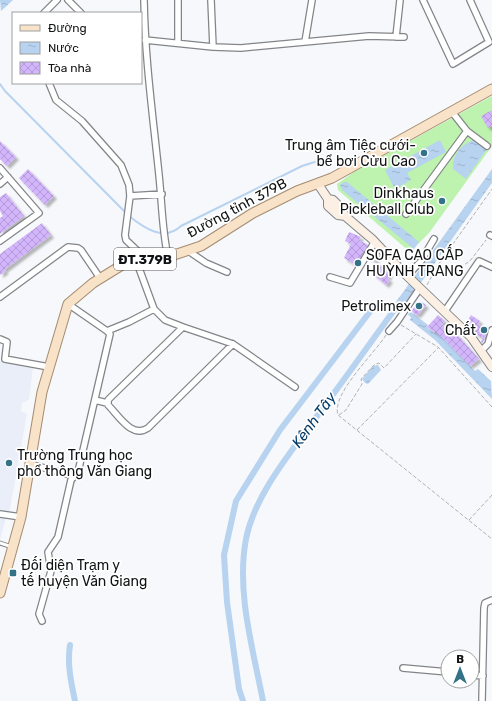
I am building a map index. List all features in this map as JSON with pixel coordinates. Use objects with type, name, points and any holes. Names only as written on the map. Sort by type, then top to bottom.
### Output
[{"type":"main road","name":"Đường tỉnh 379B","points":[[68,304],[100,278],[127,262],[168,257],[201,246],[259,210],[297,191],[318,184],[492,89]]},
{"type":"main road","points":[[318,184],[328,198],[328,206],[338,215],[345,216],[409,274],[422,289],[471,337],[492,367]]},
{"type":"main road","points":[[0,593],[21,517],[42,392],[68,304]]},
{"type":"street","points":[[47,12],[57,0]]},
{"type":"street","points":[[68,0],[80,12]]},
{"type":"street","points":[[144,0],[145,40],[162,194],[163,238],[168,257]]},
{"type":"street","points":[[178,0],[178,43]]},
{"type":"street","points":[[210,0],[213,47]]},
{"type":"street","points":[[305,42],[312,0]]},
{"type":"street","points":[[396,37],[400,0]]},
{"type":"street","points":[[423,0],[453,64],[489,42],[470,0]]},
{"type":"street","points":[[145,40],[213,47],[241,48],[369,36],[404,37]]},
{"type":"street","points":[[49,84],[56,100],[82,120],[121,165],[129,185],[130,198],[126,221],[126,240],[146,259]]},
{"type":"street","points":[[452,112],[467,131],[487,146]]},
{"type":"street","points":[[406,214],[467,131]]},
{"type":"street","points":[[0,168],[39,213],[0,242]]},
{"type":"street","points":[[0,184],[8,177]]},
{"type":"street","points":[[130,198],[162,194]]},
{"type":"street","points":[[409,274],[421,261],[434,239]]},
{"type":"street","points":[[330,277],[350,283],[374,243]]},
{"type":"street","points":[[0,297],[68,247],[78,248],[81,250],[100,278]]},
{"type":"street","points":[[187,250],[206,263],[227,272]]},
{"type":"street","points":[[136,260],[154,309],[165,320],[233,344],[295,387]]},
{"type":"street","points":[[445,311],[479,261],[492,267]]},
{"type":"street","points":[[389,331],[422,289]]},
{"type":"street","points":[[42,621],[39,614],[51,571],[48,552],[58,537],[71,480],[78,472],[110,334],[68,304]]},
{"type":"street","points":[[107,331],[154,309]]},
{"type":"street","points":[[107,403],[112,396],[183,327]]},
{"type":"street","points":[[481,351],[488,344],[492,330]]},
{"type":"street","points":[[0,339],[7,342],[5,359],[49,367]]},
{"type":"street","points":[[94,400],[107,403],[133,431],[142,432],[148,428],[233,344]]},
{"type":"street","points":[[30,464],[74,476]]},
{"type":"street","points":[[0,514],[21,517]]},
{"type":"street","points":[[482,701],[485,603],[492,600]]},
{"type":"street","points":[[403,668],[440,671]]},
{"type":"lane","points":[[0,543],[13,547]]},
{"type":"path","points":[[422,289],[429,283],[438,265],[492,189]]},
{"type":"path","points":[[438,265],[453,272],[470,261],[491,235]]},
{"type":"path","points":[[397,322],[438,347],[492,406]]},
{"type":"path","points":[[338,415],[338,406],[344,390],[389,331]]},
{"type":"path","points":[[338,415],[346,410],[362,384],[361,379],[374,365],[379,363],[384,368],[416,334]]},
{"type":"path","points":[[357,430],[438,347]]},
{"type":"path","points":[[338,415],[492,539]]},
{"type":"path","points":[[469,520],[492,495]]},
{"type":"shaded area","name":"Trường Trung học phổ thông Văn Giang","points":[[0,361],[33,367],[29,400],[22,403],[21,411],[27,414],[9,514],[0,512]]},
{"type":"shaded area","points":[[0,518],[6,518],[0,540]]},
{"type":"green space","points":[[492,96],[492,146],[429,233],[410,252],[338,190],[337,184],[354,172]]},
{"type":"water","points":[[0,0],[13,0],[1,11]]},
{"type":"water","points":[[440,140],[446,152],[407,173],[411,180],[395,189],[385,170]]},
{"type":"water","points":[[474,140],[487,149],[466,179],[453,169],[454,159],[461,147]]},
{"type":"water","points":[[492,169],[492,183],[400,312],[393,306]]},
{"type":"water","points":[[347,182],[419,242],[414,249],[342,190],[340,185]]},
{"type":"water","points":[[410,311],[428,325],[427,327],[434,333],[436,331],[475,371],[478,369],[491,381],[492,399],[435,340],[410,320],[411,317],[408,315]]},
{"type":"water","points":[[378,365],[381,370],[368,384],[365,383],[362,379],[373,366]]},
{"type":"building","points":[[492,110],[492,126],[488,128],[481,116]]},
{"type":"building","points":[[0,141],[16,157],[7,166],[0,159]]},
{"type":"building","points":[[28,169],[54,196],[45,205],[19,178]]},
{"type":"building","points":[[6,193],[24,216],[0,234],[0,218],[3,216],[0,211],[0,197]]},
{"type":"building","points":[[42,223],[51,235],[4,270],[6,271],[0,275],[0,254]]},
{"type":"building","points":[[349,232],[361,237],[359,240],[368,245],[356,265],[344,258],[351,244],[345,241]]},
{"type":"building","points":[[375,250],[379,254],[375,261],[370,258]]},
{"type":"building","points":[[378,263],[390,274],[387,278],[390,280],[386,285],[372,273]]},
{"type":"building","name":"Petrolimex","points":[[420,301],[426,305],[418,315],[411,311]]},
{"type":"building","points":[[438,315],[445,321],[442,324],[452,333],[454,331],[479,359],[470,366],[442,337],[427,327]]},
{"type":"building","points":[[471,315],[480,321],[478,324],[488,330],[482,344],[481,341],[483,338],[476,334],[466,324]]},
{"type":"waterway","points":[[0,84],[5,91],[126,213]]},
{"type":"waterway","points":[[129,216],[154,232],[168,233],[302,166],[318,161],[330,166]]},
{"type":"waterway","name":"Kênh Tây","points":[[263,701],[244,600],[243,559],[246,539],[251,522],[258,505],[276,472],[400,302]]},
{"type":"waterway","points":[[243,701],[239,689],[227,602],[224,555],[236,501],[280,430],[372,309]]},
{"type":"waterway","points":[[70,645],[69,666],[75,701]]},
{"type":"place","name":"Trung âm Tiệc cưới- bể bơi Cửu Cao","points":[[424,153]]},
{"type":"place","name":"Dinkhaus Pickleball Club","points":[[442,201]]},
{"type":"place","name":"SOFA CAO CẤP HUỲNH TRANG","points":[[358,263]]},
{"type":"place","name":"Petrolimex","points":[[419,306]]},
{"type":"place","name":"Chất","points":[[484,330]]},
{"type":"place","name":"Trường Trung học phổ thông Văn Giang","points":[[9,463]]},
{"type":"place","name":"Đối diện Trạm y tế huyện Văn Giang","points":[[13,573]]}]
